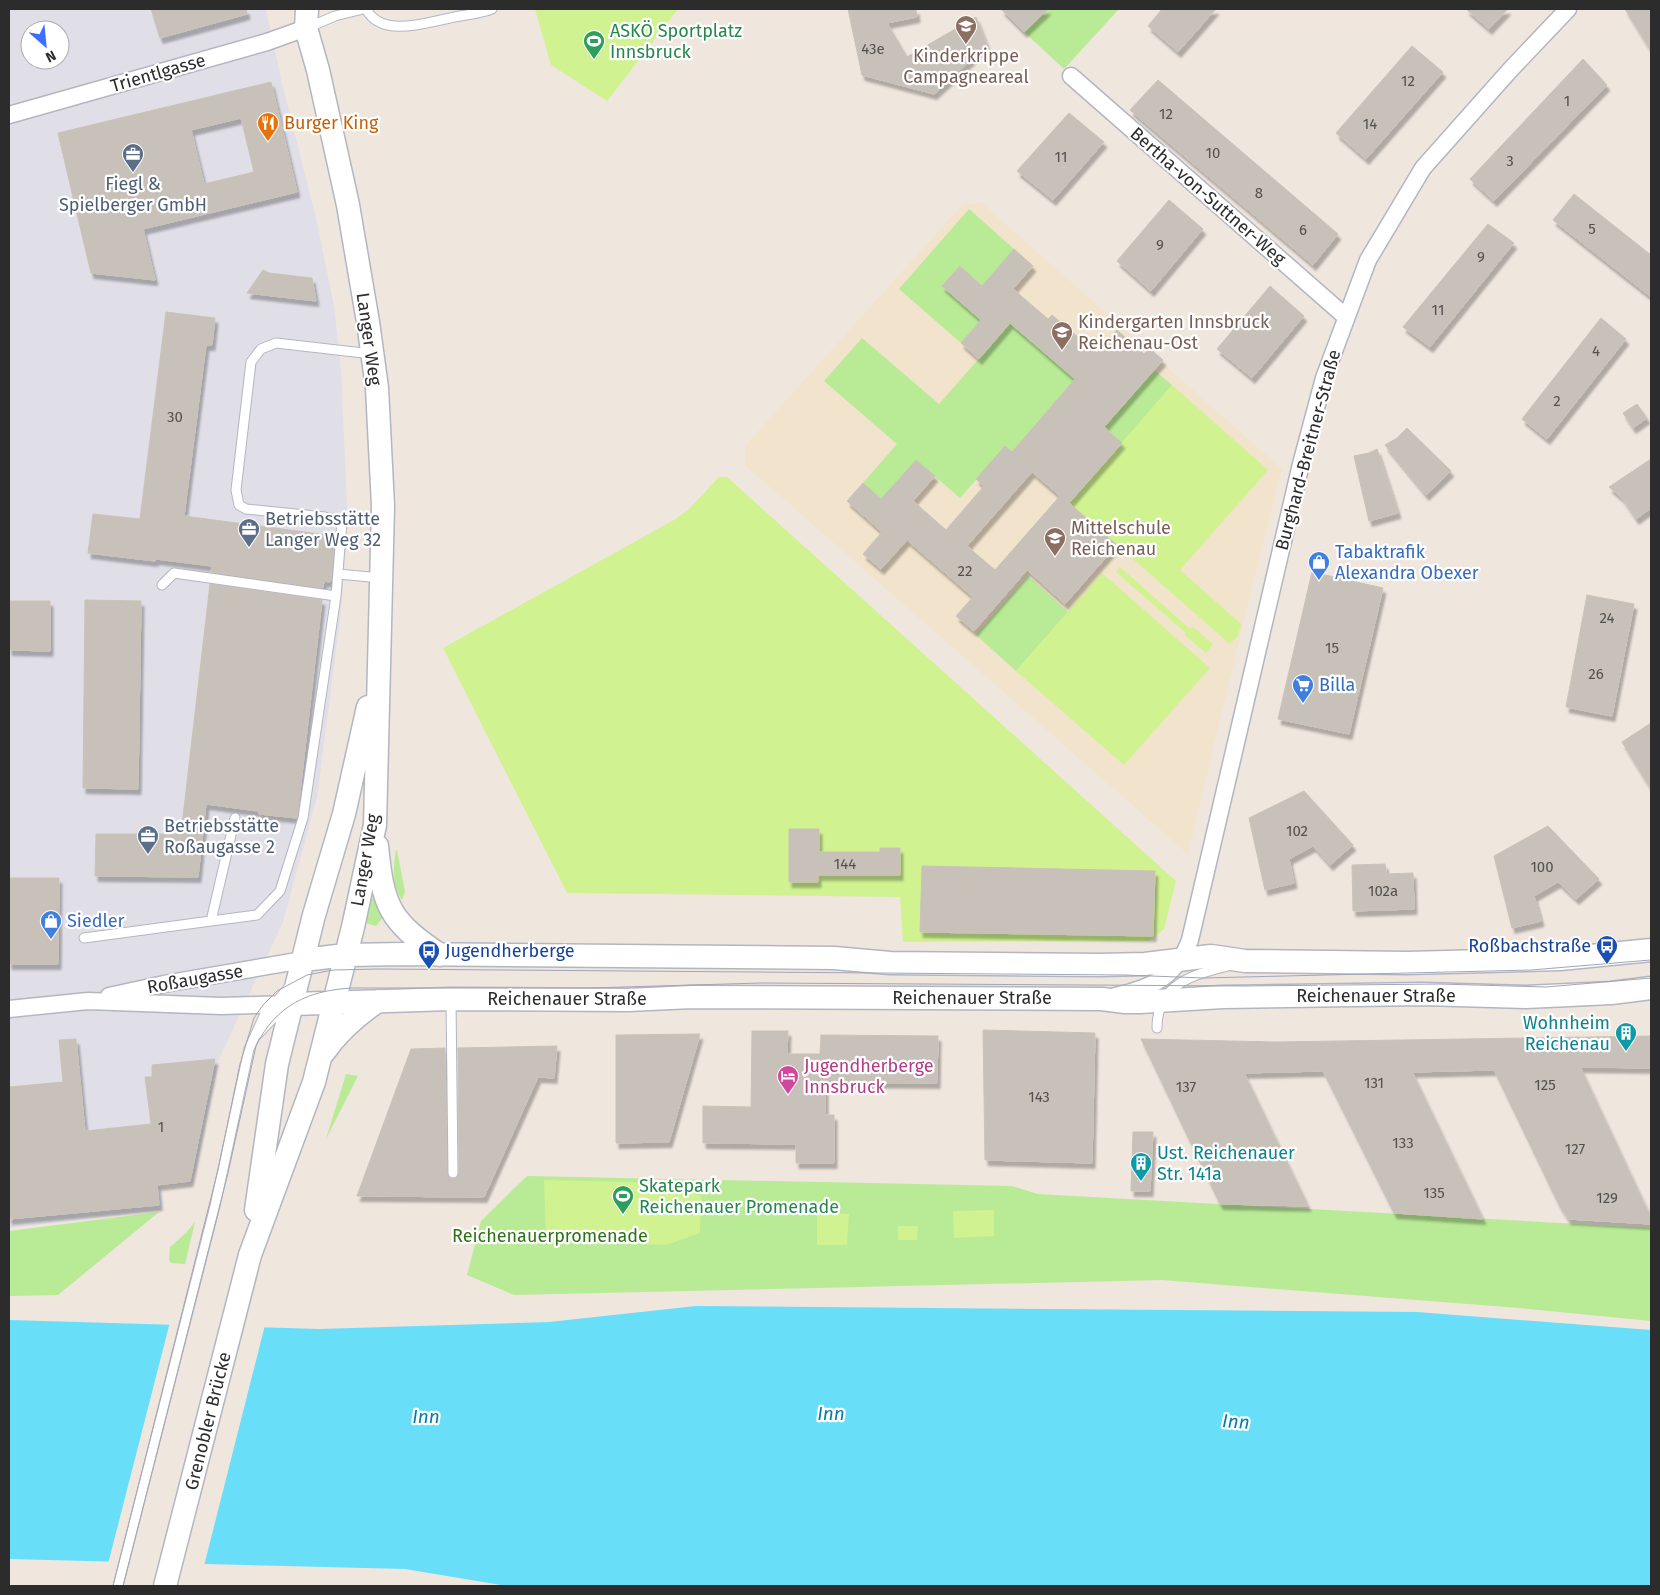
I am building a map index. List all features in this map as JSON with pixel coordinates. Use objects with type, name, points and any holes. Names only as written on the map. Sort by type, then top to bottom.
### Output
[{"type":"street","name":"Langer Weg","points":[[293,9],[307,19],[348,205],[377,388],[383,506],[375,825],[346,955],[333,1002]]},
{"type":"street","name":"Burghard-Breitner-Straße","points":[[1102,999],[1138,991],[1152,985],[1171,971],[1186,951],[1193,928],[1301,464],[1324,378],[1368,260],[1423,168],[1568,9]]},
{"type":"street","name":"Trientlgasse","points":[[9,115],[267,42],[307,19]]},
{"type":"street","name":"Bertha-von-Suttner-Weg","points":[[1071,76],[1346,317]]},
{"type":"street","name":"Langer Weg","points":[[308,969],[314,915],[344,814],[379,655]]},
{"type":"street","points":[[375,825],[380,874],[385,897],[394,916],[410,934],[440,955]]},
{"type":"street","points":[[1193,928],[1200,944],[1211,956]]},
{"type":"street","name":"Reichenauer Straße","points":[[308,969],[346,955],[834,958],[890,963],[1099,965],[1145,964],[1211,956],[1245,961],[1407,963],[1520,961],[1603,956],[1651,950]]},
{"type":"street","name":"Roßaugasse","points":[[9,1009],[88,1001],[164,984],[308,969]]},
{"type":"street","name":"Grenobler Brücke","points":[[250,1255],[277,1064],[282,1004],[308,969]]},
{"type":"street","name":"Reichenauer Straße","points":[[282,1004],[451,1000],[628,1000],[748,996],[1102,999],[1125,1002],[1222,997],[1423,994],[1526,997],[1611,993],[1651,988]]},
{"type":"street","name":"Roßaugasse","points":[[88,1001],[221,1006],[282,1004]]},
{"type":"street","points":[[319,1059],[340,1033],[378,1001]]},
{"type":"street","name":"Grenobler Brücke","points":[[165,1586],[250,1255],[314,1082],[333,1002]]},
{"type":"lane","points":[[307,19],[335,16],[364,9],[380,23],[407,27],[492,9]]},
{"type":"lane","points":[[84,938],[211,920],[257,916],[280,891],[303,818],[336,596],[342,522],[325,517],[246,509],[238,505],[236,490],[251,362],[261,349],[276,343],[372,354]]},
{"type":"lane","points":[[162,586],[174,573],[336,596]]},
{"type":"lane","points":[[338,574],[381,578]]},
{"type":"lane","points":[[211,920],[235,818]]},
{"type":"lane","points":[[1157,1028],[1158,1009],[1162,1000],[1172,990],[1184,981],[1205,972],[1245,961]]},
{"type":"lane","points":[[451,1000],[453,1174]]},
{"type":"lane","points":[[249,1049],[258,1034],[279,1012],[282,1004]]},
{"type":"lane","points":[[118,1586],[224,1168],[249,1049],[264,1016],[282,1004]]},
{"type":"shaded area","points":[[9,9],[266,9],[282,83],[316,218],[334,306],[341,369],[347,506],[346,549],[340,620],[317,797],[283,922],[219,1059],[193,1183],[162,1186],[164,1210],[9,1228]]},
{"type":"shaded area","name":"Mittelschule Reichenau","points":[[982,203],[1282,469],[1188,854],[745,465],[745,446],[963,204]]},
{"type":"green space","name":"ASKÖ Sportplatz Innsbruck","points":[[535,9],[678,9],[607,101],[551,65]]},
{"type":"green space","points":[[1048,9],[1119,9],[1064,69],[1024,32]]},
{"type":"green space","points":[[969,209],[1014,249],[988,279],[986,289],[960,266],[942,286],[984,317],[961,343],[899,289]]},
{"type":"green space","points":[[1008,321],[1075,379],[1012,452],[1005,447],[960,498],[916,460],[890,489],[886,503],[863,483],[897,444],[824,381],[862,338],[939,404],[1004,330]]},
{"type":"green space","points":[[1154,370],[1172,385],[1122,443],[1104,427]]},
{"type":"green space","points":[[1172,385],[1268,470],[1180,570],[1241,624],[1238,635],[1230,644],[1069,503]]},
{"type":"green space","points":[[719,477],[727,477],[1176,881],[1164,929],[1149,941],[903,942],[900,897],[567,893],[443,648],[674,520],[688,510]]},
{"type":"green space","points":[[1120,567],[1190,629],[1193,627],[1213,644],[1206,653],[1116,572]]},
{"type":"green space","points":[[1102,573],[1210,668],[1124,765],[1016,671]]},
{"type":"green space","points":[[1028,576],[1068,612],[1016,671],[976,635]]},
{"type":"green space","points":[[396,850],[405,892],[402,900],[396,888],[394,876]]},
{"type":"green space","points":[[374,898],[383,917],[376,926],[366,923],[371,899]]},
{"type":"green space","points":[[346,1074],[358,1076],[326,1139]]},
{"type":"green space","name":"Reichenauerpromenade","points":[[527,1176],[1012,1186],[1038,1194],[1651,1228],[1651,1321],[1519,1308],[1162,1280],[514,1295],[467,1275],[481,1221]]},
{"type":"green space","name":"Skatepark Reichenauer Promenade","points":[[544,1180],[676,1183],[701,1197],[700,1233],[666,1245],[546,1240]]},
{"type":"green space","points":[[994,1210],[994,1236],[954,1238],[953,1211]]},
{"type":"green space","points":[[159,1212],[58,1295],[9,1296],[9,1231]]},
{"type":"green space","points":[[817,1213],[849,1214],[847,1245],[817,1245]]},
{"type":"green space","points":[[195,1222],[185,1264],[171,1263],[169,1260],[170,1247]]},
{"type":"green space","points":[[898,1226],[918,1226],[917,1240],[898,1240]]},
{"type":"water","name":"Inn","points":[[696,1306],[1417,1312],[1651,1330],[1651,1586],[507,1586],[405,1569],[9,1559],[9,1320],[319,1329],[549,1322]]},
{"type":"pier","points":[[170,1322],[265,1325],[204,1566],[108,1564]]},
{"type":"building","points":[[151,9],[246,9],[247,14],[160,38]]},
{"type":"building","points":[[848,9],[916,9],[917,17],[887,23],[907,57],[976,17],[987,45],[934,94],[862,75]]},
{"type":"building","points":[[1001,9],[1048,9],[1024,32]]},
{"type":"building","points":[[1162,9],[1216,9],[1178,52],[1148,26]]},
{"type":"building","points":[[1466,9],[1508,9],[1489,29]]},
{"type":"building","points":[[1625,9],[1651,9],[1651,51]]},
{"type":"building","points":[[1412,46],[1443,72],[1366,159],[1336,133]]},
{"type":"building","points":[[1583,59],[1607,85],[1494,201],[1470,179]]},
{"type":"building","points":[[1158,80],[1338,234],[1313,265],[1130,110]]},
{"type":"building","name":"Fiegl & Spielberger GmbH","points":[[271,82],[297,192],[143,229],[155,280],[91,273],[58,133]],"holes":[[[241,118],[254,172],[204,184],[191,130]]]},
{"type":"building","points":[[1069,113],[1104,142],[1053,200],[1017,171]]},
{"type":"building","points":[[1574,194],[1651,255],[1651,297],[1553,220]]},
{"type":"building","points":[[1169,200],[1203,229],[1151,291],[1117,261]]},
{"type":"building","points":[[1488,224],[1514,243],[1430,347],[1403,327]]},
{"type":"building","points":[[1014,249],[1033,266],[1013,289],[1048,319],[1052,315],[1097,353],[1117,330],[1144,354],[1149,348],[1163,360],[1104,427],[1122,443],[1069,503],[1117,545],[1065,604],[1027,570],[974,631],[956,616],[973,597],[907,540],[881,569],[863,554],[882,532],[847,501],[863,483],[881,499],[916,460],[935,476],[913,501],[946,530],[984,486],[976,479],[1005,446],[1012,452],[1075,379],[1010,323],[979,359],[961,343],[981,320],[942,286],[960,266],[982,286]],"holes":[[[1032,472],[1060,496],[995,570],[967,546]]]},
{"type":"building","points":[[263,270],[269,273],[312,278],[316,301],[247,293]]},
{"type":"building","points":[[1270,286],[1304,316],[1252,378],[1217,349]]},
{"type":"building","points":[[166,312],[215,318],[212,345],[206,345],[184,516],[335,536],[331,580],[330,582],[324,581],[323,588],[211,572],[212,566],[88,553],[93,514],[140,519]]},
{"type":"building","points":[[1601,318],[1626,339],[1547,439],[1522,419]]},
{"type":"building","points":[[1637,404],[1647,418],[1633,428],[1623,413]]},
{"type":"building","points":[[1407,428],[1451,471],[1426,495],[1385,445],[1397,438]]},
{"type":"building","points":[[1377,449],[1398,513],[1369,521],[1354,456]]},
{"type":"building","points":[[1651,459],[1651,508],[1636,519],[1622,498],[1609,487]]},
{"type":"building","points":[[1312,572],[1383,588],[1349,734],[1278,719]]},
{"type":"building","points":[[210,584],[322,600],[297,818],[259,814],[258,811],[206,804],[198,877],[95,876],[96,834],[181,834]]},
{"type":"building","points":[[1587,595],[1634,604],[1612,716],[1566,707]]},
{"type":"building","points":[[85,600],[141,601],[138,789],[83,788]]},
{"type":"building","points":[[9,601],[50,601],[50,651],[9,650]]},
{"type":"building","points":[[1651,723],[1651,789],[1622,742]]},
{"type":"building","points":[[1304,791],[1353,845],[1330,865],[1313,846],[1289,859],[1294,883],[1265,890],[1249,818]]},
{"type":"building","points":[[1548,826],[1599,879],[1576,899],[1558,882],[1534,896],[1541,921],[1512,928],[1494,856]]},
{"type":"building","points":[[789,829],[819,829],[819,852],[880,852],[880,848],[900,848],[900,875],[818,875],[818,882],[789,882]]},
{"type":"building","points":[[1385,864],[1386,874],[1413,873],[1414,909],[1353,911],[1352,865]]},
{"type":"building","points":[[922,866],[1155,871],[1153,936],[920,932]]},
{"type":"building","points":[[9,878],[59,878],[58,964],[9,964]]},
{"type":"building","points":[[983,1030],[1095,1033],[1092,1163],[985,1160]]},
{"type":"building","name":"Jugendherberge Innsbruck","points":[[752,1031],[788,1031],[787,1054],[820,1054],[821,1035],[938,1036],[937,1083],[825,1082],[825,1115],[834,1115],[834,1163],[796,1163],[796,1144],[703,1143],[703,1106],[751,1107]]},
{"type":"building","points":[[700,1034],[669,1142],[616,1143],[616,1035]]},
{"type":"building","points":[[1651,1036],[1651,1068],[1580,1067],[1651,1218],[1651,1224],[1568,1219],[1559,1205],[1494,1070],[1412,1072],[1483,1219],[1394,1213],[1323,1071],[1244,1073],[1308,1206],[1220,1204],[1141,1039],[1276,1042]]},
{"type":"building","points":[[76,1039],[85,1131],[151,1124],[145,1077],[152,1077],[152,1065],[215,1059],[190,1181],[157,1185],[159,1205],[9,1219],[9,1087],[63,1082],[59,1040]]},
{"type":"building","points":[[557,1046],[554,1078],[538,1077],[484,1197],[357,1196],[411,1049],[445,1048],[447,1173],[450,1178],[454,1179],[459,1173],[458,1048]]},
{"type":"building","points":[[1133,1132],[1153,1132],[1150,1191],[1131,1191]]},
{"type":"tram line","points":[[113,1586],[218,1170],[240,1064],[254,1018],[263,1005],[277,991],[307,975],[333,970],[379,969],[1125,975],[1203,978],[1531,970],[1651,960]]},
{"type":"tram line","points":[[123,1586],[228,1173],[256,1046],[273,1020],[284,1010],[308,996],[337,989],[353,988],[590,988],[761,983],[1243,986],[1439,984],[1546,987],[1651,978]]},
{"type":"place","name":"Kinderkrippe Campagneareal","points":[[966,45]]},
{"type":"place","name":"ASKÖ Sportplatz Innsbruck","points":[[594,60]]},
{"type":"place","name":"Burger King","points":[[268,142]]},
{"type":"place","name":"Fiegl & Spielberger GmbH","points":[[133,173]]},
{"type":"place","name":"Kindergarten Innsbruck Reichenau-Ost","points":[[1062,351]]},
{"type":"place","name":"Betriebsstätte Langer Weg 32","points":[[249,548]]},
{"type":"place","name":"Mittelschule Reichenau","points":[[1055,557]]},
{"type":"place","name":"Tabaktrafik Alexandra Obexer","points":[[1319,581]]},
{"type":"place","name":"Billa","points":[[1303,704]]},
{"type":"place","name":"Betriebsstätte Roßaugasse 2","points":[[148,855]]},
{"type":"place","name":"Siedler","points":[[51,940]]},
{"type":"place","name":"Roßbachstraße","points":[[1607,965]]},
{"type":"place","name":"Jugendherberge","points":[[429,970]]},
{"type":"place","name":"Wohnheim Reichenau","points":[[1626,1052]]},
{"type":"place","name":"Jugendherberge Innsbruck","points":[[788,1095]]},
{"type":"place","name":"Ust. Reichenauer Str. 141a","points":[[1141,1182]]},
{"type":"place","name":"Skatepark Reichenauer Promenade","points":[[623,1215]]}]
